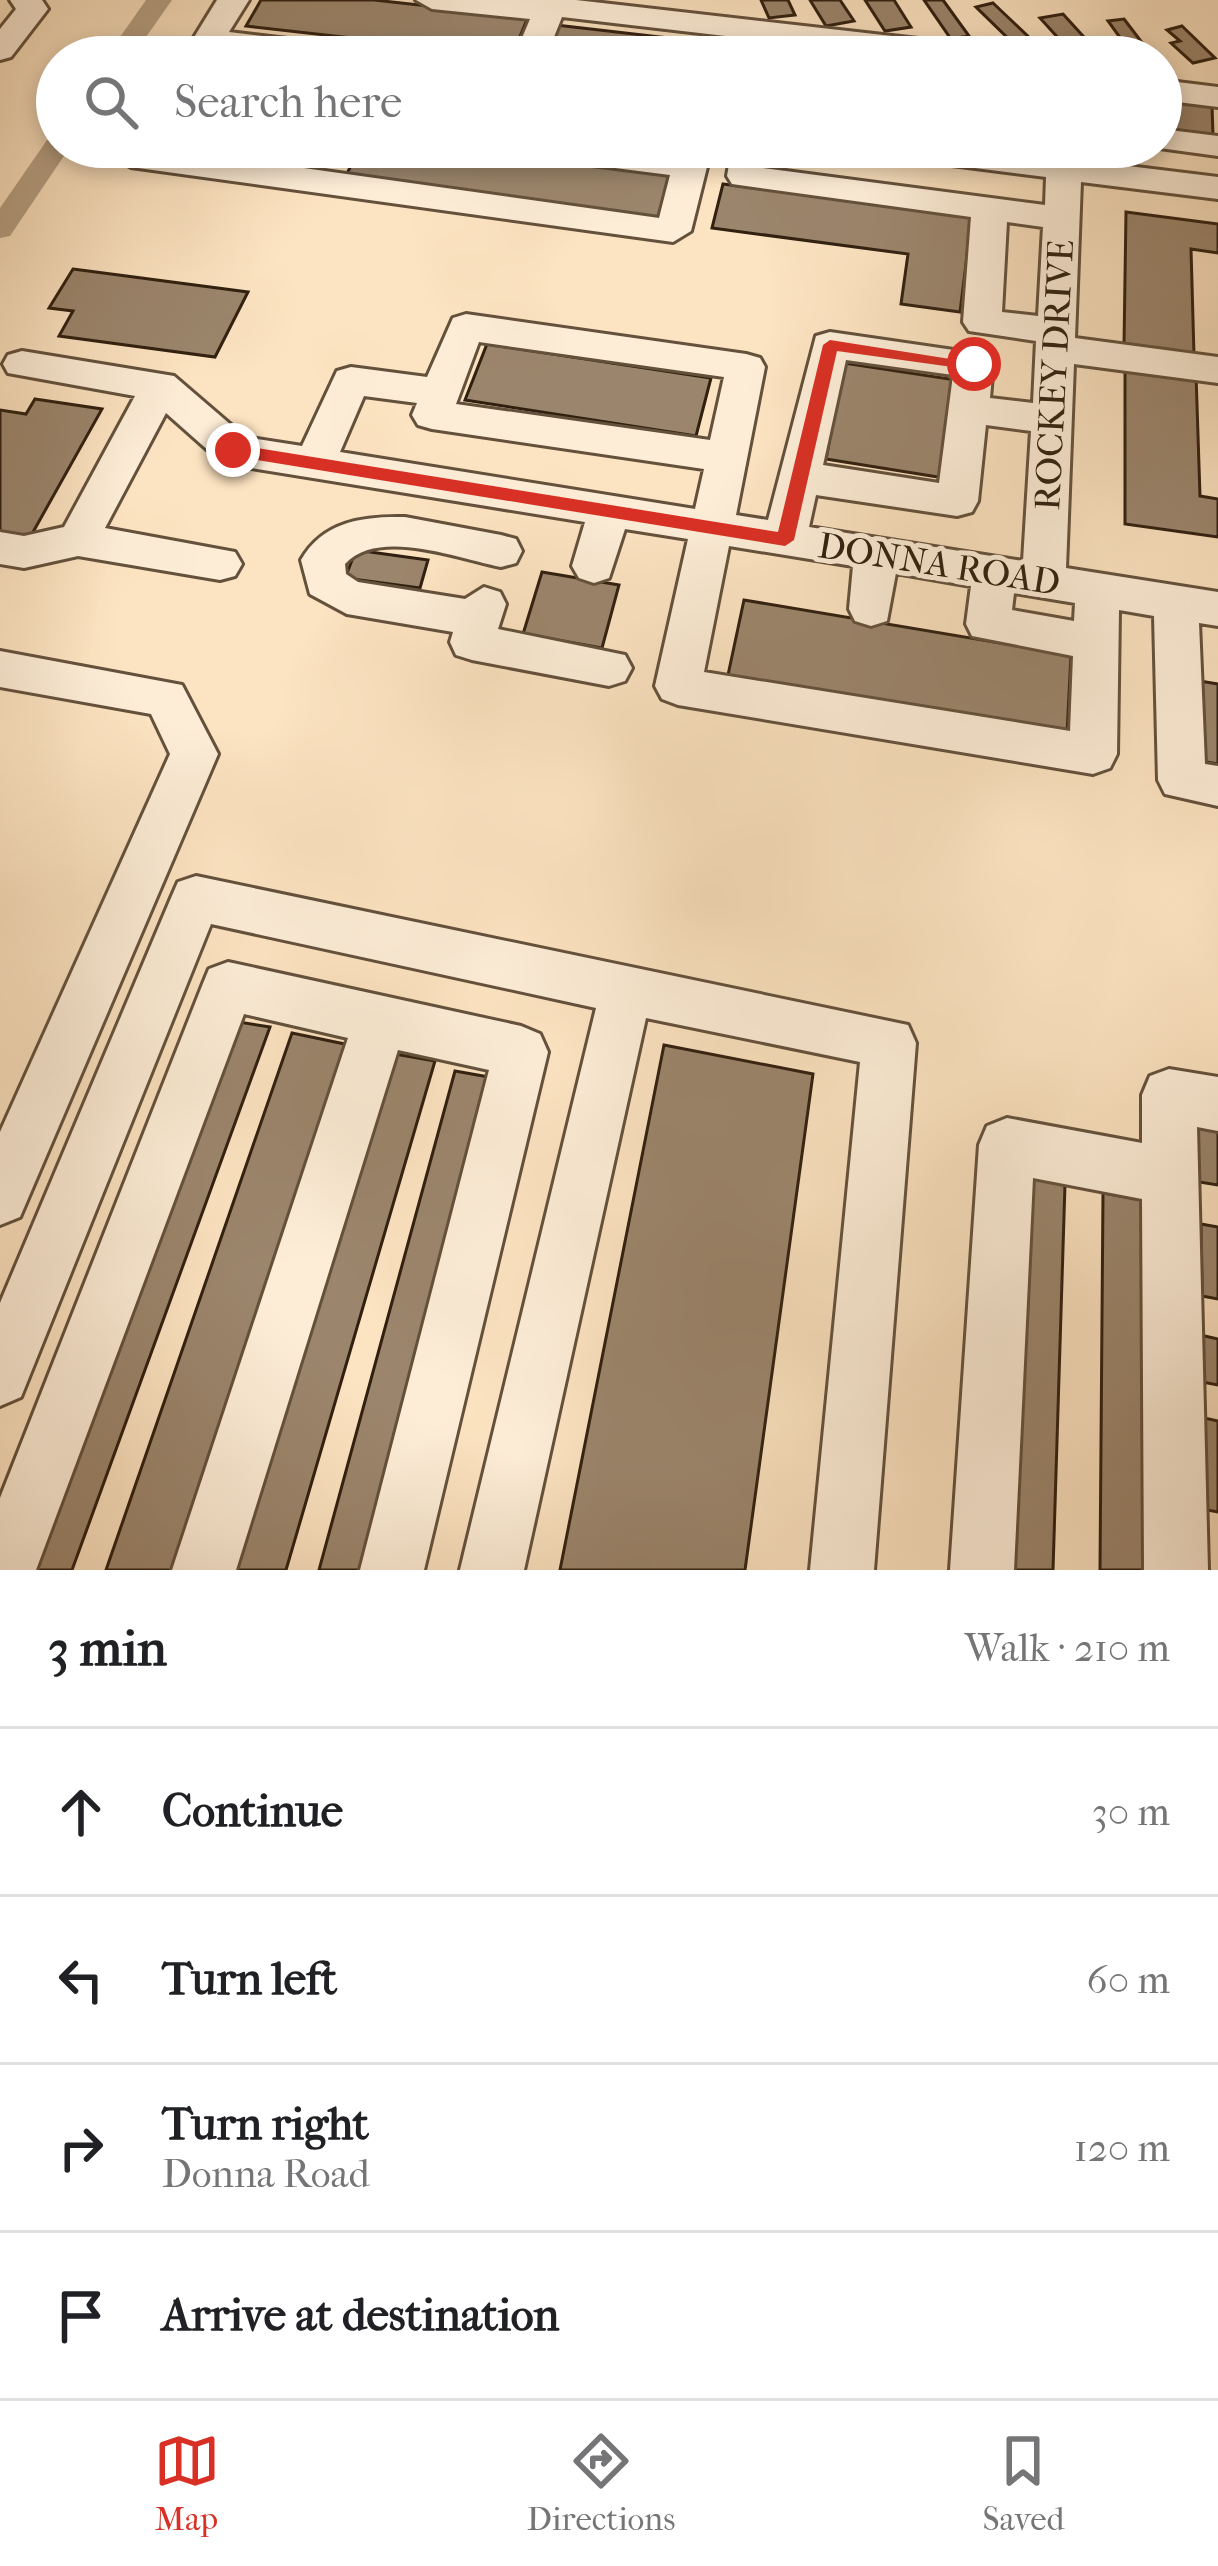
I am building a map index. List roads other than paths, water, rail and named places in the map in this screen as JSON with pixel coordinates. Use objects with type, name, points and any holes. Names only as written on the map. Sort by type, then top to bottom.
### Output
[{"type":"street","points":[[0,50],[32,9],[26,0]]},
{"type":"street","points":[[210,36],[233,0]]},
{"type":"street","points":[[432,0],[732,36]]},
{"type":"street","points":[[494,0],[807,36]]},
{"type":"street","points":[[539,36],[548,14]]},
{"type":"street","points":[[1182,79],[1218,83]]},
{"type":"street","points":[[1182,93],[1218,97]]},
{"type":"street","points":[[1182,142],[1218,146]]},
{"type":"street","points":[[214,168],[673,230],[690,168]]},
{"type":"street","points":[[327,183],[335,168]]},
{"type":"street","points":[[745,168],[744,176],[1061,218]]},
{"type":"street","points":[[1056,168],[1218,188]]},
{"type":"street","name":"ROCKEY DRIVE","points":[[1044,581],[1064,169]]},
{"type":"street","points":[[990,208],[982,322],[1218,370]]},
{"type":"street","points":[[726,458],[433,415],[466,328],[746,367],[678,686],[1093,754],[1097,590]]},
{"type":"street","points":[[785,540],[830,345],[974,364],[957,501],[800,477]]},
{"type":"street","points":[[22,364],[160,386],[78,540]]},
{"type":"street","points":[[315,464],[351,381],[441,393]]},
{"type":"street","name":"DONNA ROAD","points":[[160,386],[233,450],[1197,606]]},
{"type":"street","points":[[968,409],[1052,420]]},
{"type":"street","points":[[466,488],[490,423]]},
{"type":"street","points":[[871,609],[917,495]]},
{"type":"street","points":[[518,496],[472,642],[609,668]]},
{"type":"street","points":[[593,566],[609,511]]},
{"type":"street","points":[[479,619],[346,598],[325,582],[322,560],[340,539],[369,531],[501,551]]},
{"type":"street","points":[[0,548],[24,553],[78,540],[220,564]]},
{"type":"street","points":[[994,573],[988,624],[1096,642]]},
{"type":"street","points":[[1197,606],[1182,780],[1218,786]]},
{"type":"street","points":[[0,669],[166,698],[194,754],[0,1197]]},
{"type":"street","points":[[0,1376],[196,898],[890,1043],[842,1570]]},
{"type":"street","points":[[4,1570],[228,986],[521,1052],[392,1570]]},
{"type":"street","points":[[492,1570],[626,990]]},
{"type":"street","points":[[204,1570],[380,1021]]},
{"type":"street","points":[[1176,1570],[1169,1095],[1218,1105]]},
{"type":"street","points":[[982,1570],[1007,1145],[1171,1178]]},
{"type":"waterway","points":[[134,36],[159,0]]},
{"type":"waterway","points":[[0,229],[42,168]]}]
